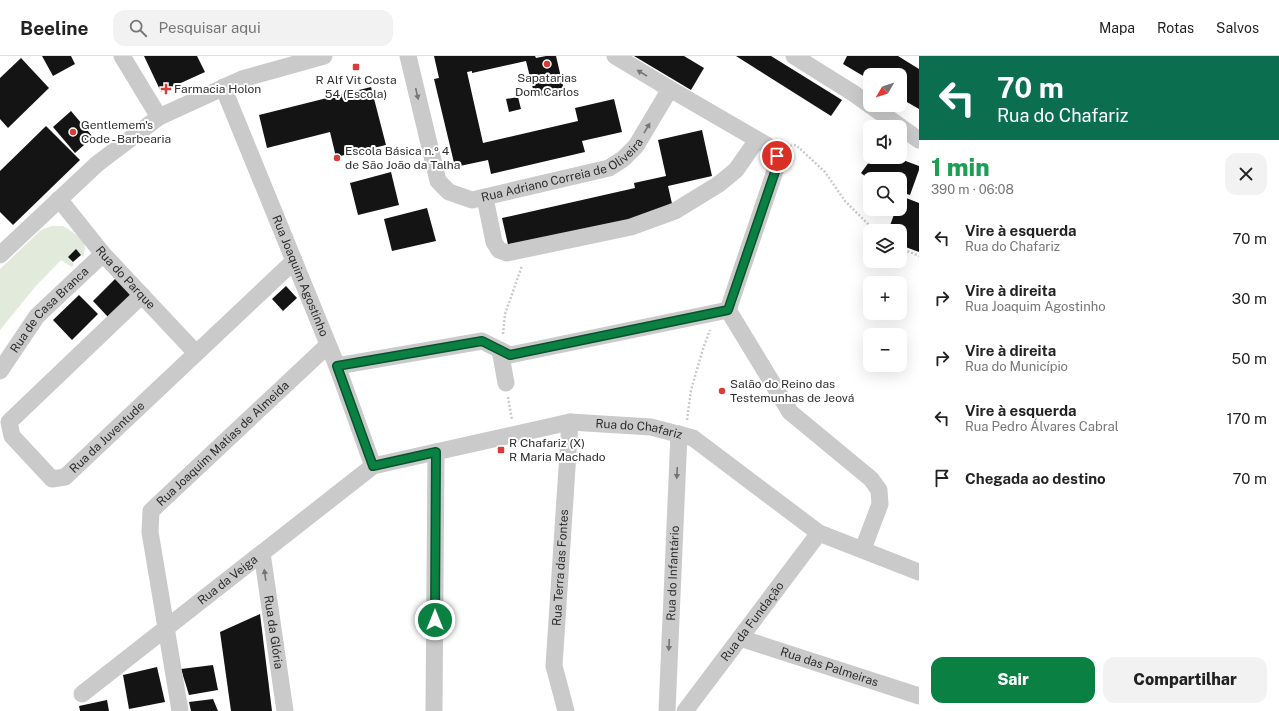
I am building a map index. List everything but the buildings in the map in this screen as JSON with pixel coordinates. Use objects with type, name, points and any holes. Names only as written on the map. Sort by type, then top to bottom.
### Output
[{"type":"street","points":[[122,56],[159,117]]},
{"type":"street","points":[[0,255],[97,164],[159,117],[242,79],[324,56]]},
{"type":"street","name":"Rua Adriano Correia de Oliveira","points":[[408,56],[438,181],[449,192],[472,200],[609,168],[623,159],[636,146],[670,90]]},
{"type":"street","points":[[615,56],[670,90],[764,143],[777,156],[777,166],[722,312]]},
{"type":"street","points":[[794,56],[863,100]]},
{"type":"street","name":"Rua Joaquim Agostinho","points":[[223,87],[337,366],[373,466]]},
{"type":"street","points":[[880,112],[919,140]]},
{"type":"street","points":[[484,198],[494,242],[499,250],[507,253],[528,249],[631,227],[676,211],[719,184],[764,143]]},
{"type":"street","name":"Rua do Parque","points":[[59,199],[103,254],[196,353]]},
{"type":"street","name":"Rua de Casa Branca","points":[[0,371],[37,316],[103,254]]},
{"type":"street","name":"Rua da Juventude","points":[[142,295],[9,422],[12,436],[52,479],[65,477],[294,261]]},
{"type":"street","points":[[337,366],[482,341],[510,355],[722,312]]},
{"type":"street","points":[[722,312],[790,412],[871,479],[880,490],[880,504],[863,549]]},
{"type":"street","name":"Rua Joaquim Matias de Almeida","points":[[180,711],[150,532],[151,512],[328,345]]},
{"type":"street","points":[[500,350],[506,383]]},
{"type":"street","name":"Rua do Chafariz","points":[[373,466],[570,422],[651,427],[693,438],[819,533],[919,572]]},
{"type":"street","name":"Rua Terra das Fontes","points":[[566,711],[554,666],[570,422]]},
{"type":"street","name":"Rua do Infantário","points":[[667,703],[682,435]]},
{"type":"street","points":[[434,711],[436,452]]},
{"type":"street","name":"Rua da Veiga","points":[[82,694],[373,466]]},
{"type":"street","name":"Rua da Fundação","points":[[688,708],[819,533]]},
{"type":"street","name":"Rua da Glória","points":[[262,553],[285,711]]},
{"type":"street","name":"Rua das Palmeiras","points":[[740,638],[919,696]]},
{"type":"street","points":[[667,703],[688,708]]},
{"type":"path","points":[[764,143],[796,145],[825,172],[845,201],[868,224]]},
{"type":"path","points":[[506,314],[528,249]]},
{"type":"path","points":[[907,251],[919,256]]},
{"type":"path","points":[[682,435],[691,390],[703,349],[722,312]]},
{"type":"path","points":[[506,383],[510,414],[516,434]]},
{"type":"green space","points":[[52,226],[63,226],[77,235],[84,242],[85,249],[83,257],[76,250],[68,257],[74,265],[72,267],[61,260],[35,287],[0,330],[0,269],[41,230]]},
{"type":"place","name":"Sapatarias Dom Carlos","points":[[547,64]]},
{"type":"place","name":"R Alf Vit Costa 54 (Escola)","points":[[356,67]]},
{"type":"place","name":"Farmacia Holon","points":[[166,89]]},
{"type":"place","name":"Gentlemem's Code - Barbearia","points":[[73,132]]},
{"type":"place","name":"Escola Básica n.º 4 de São João da Talha","points":[[337,158]]},
{"type":"place","name":"Salão do Reino das Testemunhas de Jeová","points":[[722,391]]},
{"type":"place","name":"R Chafariz (X) R Maria Machado","points":[[501,450]]},
{"type":"route","points":[[435,620],[436,452],[373,466],[337,366],[482,341],[510,355],[728,310],[777,166],[777,156]]}]
